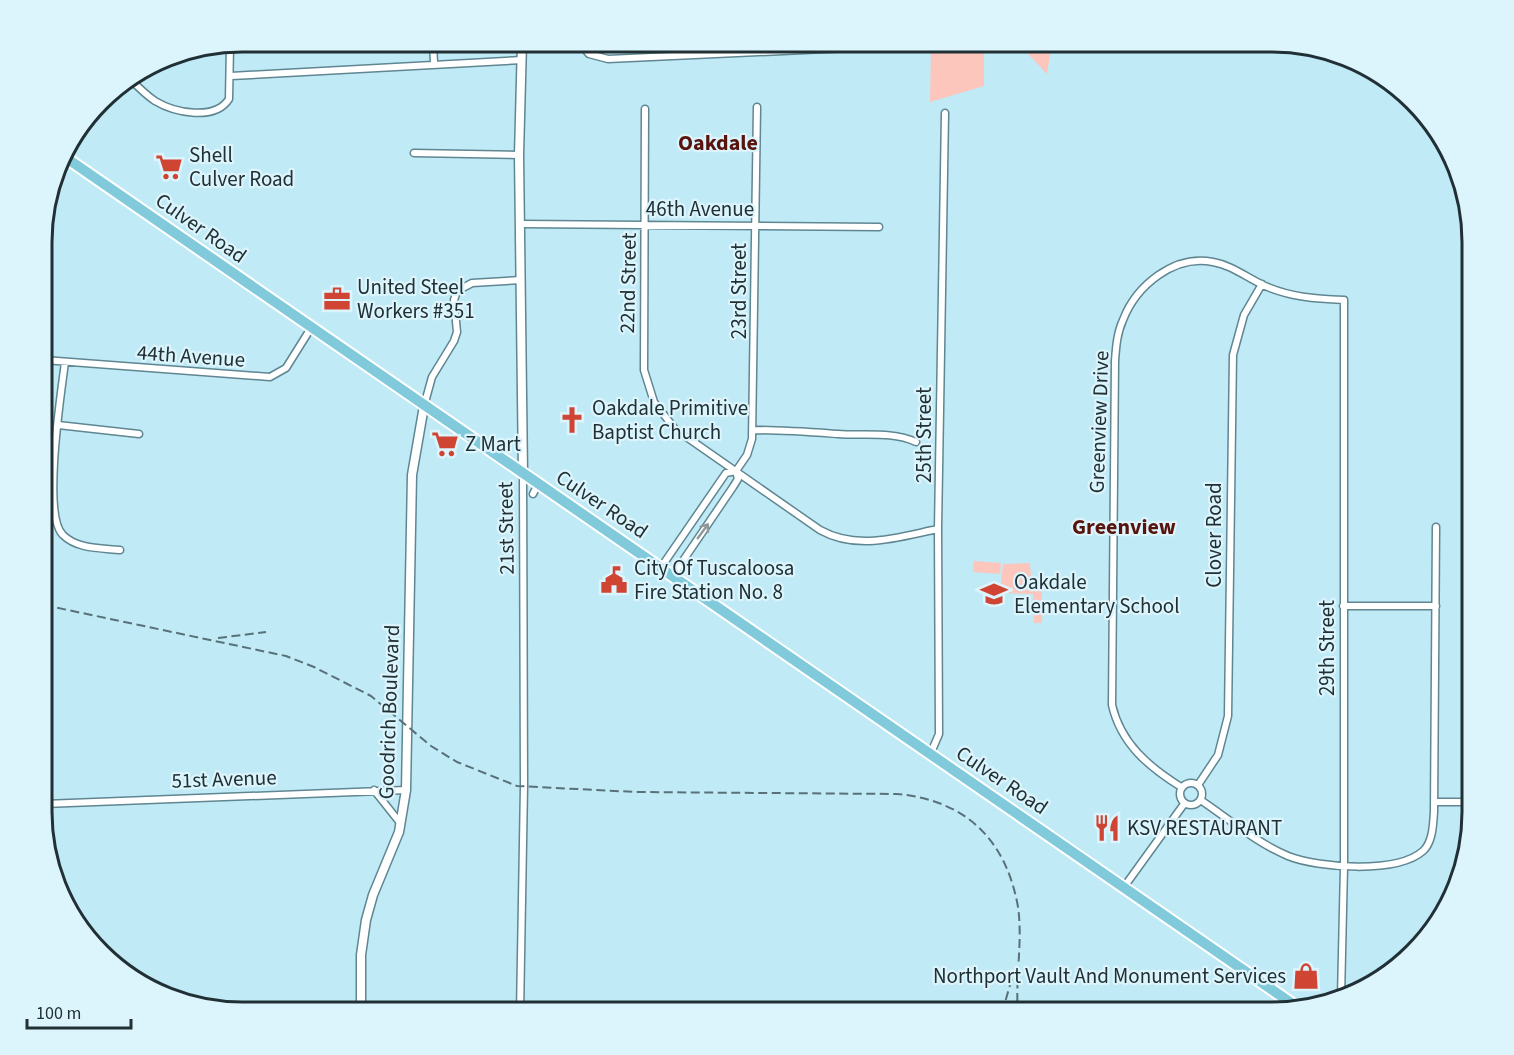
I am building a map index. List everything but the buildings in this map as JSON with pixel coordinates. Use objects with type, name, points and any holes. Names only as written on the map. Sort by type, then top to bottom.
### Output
[{"type":"main road","name":"Culver Road","points":[[71,162],[523,474],[535,489],[666,572],[1289,1001]]},
{"type":"street","points":[[137,85],[160,104],[193,112],[217,110],[229,99],[230,53]]},
{"type":"street","points":[[434,53],[434,63]]},
{"type":"street","name":"21st Street","points":[[520,1002],[524,786],[519,155],[522,53]]},
{"type":"street","points":[[588,53],[608,59],[717,53]]},
{"type":"street","points":[[231,76],[434,63],[522,60]]},
{"type":"street","name":"23rd Street","points":[[736,471],[738,479],[676,571],[666,572],[664,563],[726,473],[736,471],[747,455],[753,430],[757,107]]},
{"type":"street","name":"22nd Street","points":[[645,109],[643,344],[644,370],[654,402],[669,423],[820,530],[843,540],[869,541],[938,529]]},
{"type":"street","name":"25th Street","points":[[930,755],[939,734],[938,529],[945,113]]},
{"type":"street","points":[[414,153],[519,155]]},
{"type":"street","name":"46th Avenue","points":[[521,224],[879,227]]},
{"type":"street","name":"Greenview Drive","points":[[1181,788],[1144,761],[1133,749],[1120,728],[1112,705],[1116,344],[1123,320],[1135,298],[1153,280],[1174,266],[1198,261],[1215,262],[1262,284],[1293,295],[1344,300]]},
{"type":"street","points":[[424,406],[432,377],[457,332],[454,300],[457,291],[472,283],[521,280]]},
{"type":"street","name":"Clover Road","points":[[1198,785],[1218,754],[1226,725],[1229,683],[1233,355],[1244,315],[1262,284]]},
{"type":"street","name":"29th Street","points":[[1341,989],[1344,866],[1344,300]]},
{"type":"street","name":"44th Avenue","points":[[52,361],[270,377],[286,368],[311,328]]},
{"type":"street","points":[[52,501],[65,362]]},
{"type":"street","name":"Goodrich Boulevard","points":[[361,1002],[362,954],[366,920],[401,824],[406,790],[412,475],[424,406]]},
{"type":"street","points":[[58,425],[139,434]]},
{"type":"street","points":[[753,430],[797,429],[836,434],[902,436],[916,442]]},
{"type":"street","points":[[52,510],[55,524],[64,537],[77,544],[120,550]]},
{"type":"street","points":[[1184,804],[1180,796],[1181,788],[1189,783],[1198,785],[1202,801],[1253,838],[1298,860],[1344,866],[1392,866],[1409,860],[1425,850],[1433,831],[1434,802],[1436,527]]},
{"type":"street","points":[[1343,606],[1436,606]]},
{"type":"street","points":[[374,790],[401,824]]},
{"type":"street","name":"51st Avenue","points":[[53,804],[406,790]]},
{"type":"street","points":[[1184,804],[1194,806],[1202,801]]},
{"type":"street","points":[[1434,802],[1461,802]]},
{"type":"street","points":[[1124,887],[1184,804]]},
{"type":"shaded area","points":[[931,53],[984,53],[984,86],[930,102]]},
{"type":"shaded area","points":[[1027,53],[1050,53],[1047,74]]},
{"type":"shaded area","points":[[974,561],[1001,563],[1000,574],[973,572]]},
{"type":"shaded area","points":[[1030,563],[1031,578],[1042,578],[1042,623],[1034,623],[1033,594],[1000,593],[1003,564]]},
{"type":"railway","points":[[53,607],[286,656],[314,667],[371,696],[431,746],[457,762],[517,786],[636,792],[897,794],[943,805],[962,814],[978,827],[1004,862],[1012,883],[1019,920],[1018,1003]]},
{"type":"railway","points":[[218,638],[266,632]]},
{"type":"railway","points":[[1005,1003],[1012,978]]},
{"type":"place","name":"Shell Culver Road","points":[[169,167]]},
{"type":"place","name":"United Steel Workers #351","points":[[337,299]]},
{"type":"place","name":"Oakdale Primitive Baptist Church","points":[[572,420]]},
{"type":"place","name":"Z Mart","points":[[445,444]]},
{"type":"place","name":"City Of Tuscaloosa Fire Station No. 8","points":[[614,580]]},
{"type":"place","name":"Oakdale Elementary School","points":[[994,594]]},
{"type":"place","name":"KSV RESTAURANT","points":[[1107,828]]},
{"type":"place","name":"Northport Vault And Monument Services","points":[[1306,976]]},
{"type":"district","name":"Oakdale","points":[[718,143]]},
{"type":"district","name":"Greenview","points":[[1124,527]]}]
